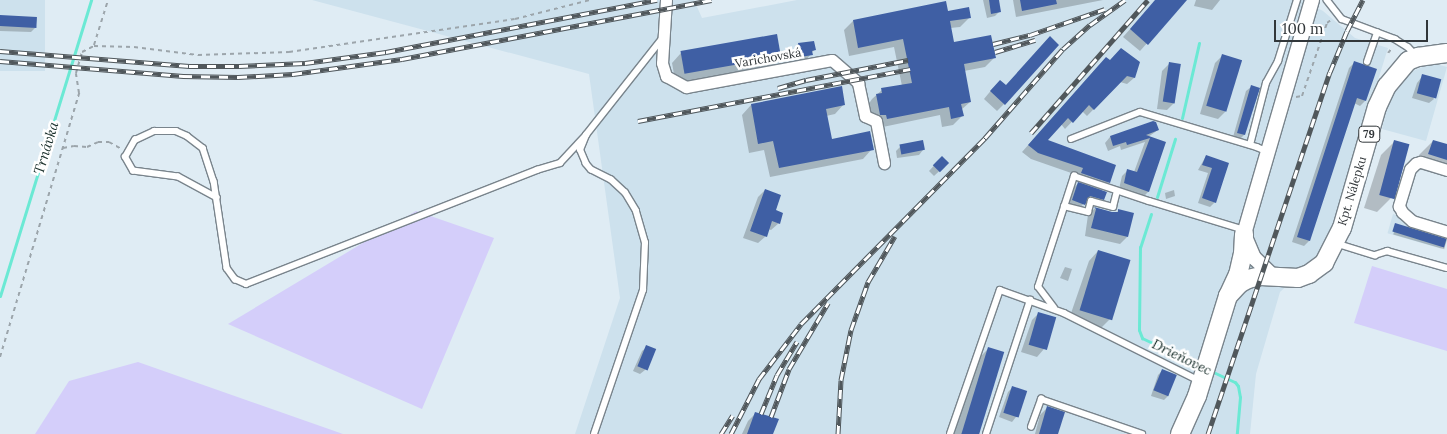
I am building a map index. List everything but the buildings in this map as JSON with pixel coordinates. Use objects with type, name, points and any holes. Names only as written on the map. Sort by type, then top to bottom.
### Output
[{"type":"main road","name":"Kpt. Nálepku","points":[[1228,296],[1239,284],[1248,279],[1290,278],[1309,274],[1324,263],[1336,243],[1382,96],[1404,64],[1418,57],[1447,53]]},
{"type":"main road","points":[[1188,434],[1202,379],[1228,296],[1244,254],[1244,232]]},
{"type":"main road","points":[[1180,434],[1202,379]]},
{"type":"street","name":"Varichovská","points":[[666,0],[662,38],[662,62],[666,76],[686,87],[832,60],[858,83],[865,116],[876,121],[884,163]]},
{"type":"street","points":[[1274,277],[1254,258],[1244,232],[1312,0]]},
{"type":"street","points":[[1447,170],[1420,162],[1416,163],[1410,169],[1399,206],[1402,212],[1412,221],[1447,232]]},
{"type":"lane","points":[[1250,145],[1266,83],[1278,61],[1297,0]]},
{"type":"lane","points":[[1327,0],[1338,14],[1350,23],[1408,47],[1418,57]]},
{"type":"lane","points":[[1367,62],[1377,33]]},
{"type":"lane","points":[[217,198],[178,177],[133,171],[125,157],[136,140],[154,131],[176,131],[203,148],[214,181],[217,198],[227,268],[235,279],[246,284],[537,170],[560,163],[586,135],[662,38]]},
{"type":"lane","points":[[1070,139],[1140,112],[1268,152]]},
{"type":"lane","points":[[586,135],[580,150],[586,164],[596,173],[611,180],[625,194],[636,211],[646,243],[643,290],[594,434]]},
{"type":"lane","points":[[1055,310],[1038,287],[1074,176],[1244,232]]},
{"type":"lane","points":[[1064,206],[1088,212],[1091,201],[1113,207],[1118,191]]},
{"type":"lane","points":[[1336,243],[1375,255],[1387,251],[1447,268]]},
{"type":"lane","points":[[950,434],[1000,290],[1055,310],[1202,379]]},
{"type":"lane","points":[[986,434],[1030,300]]},
{"type":"lane","points":[[1032,427],[1041,399],[1142,434]]},
{"type":"path","points":[[94,46],[108,0]]},
{"type":"path","points":[[0,357],[79,93],[76,74],[82,52],[94,46],[134,47],[198,54],[289,52],[515,19],[590,0]]},
{"type":"path","points":[[1294,97],[1302,96],[1327,23],[1338,14]]},
{"type":"path","points":[[62,148],[74,146],[87,147],[98,142],[109,142],[118,145],[125,157]]},
{"type":"shaded area","points":[[0,0],[45,0],[45,71],[0,71]]},
{"type":"shaded area","points":[[312,0],[694,0],[702,18],[797,0],[1301,0],[1323,11],[1355,38],[1388,48],[1325,250],[1280,292],[1256,374],[1250,434],[575,434],[620,298],[589,74]]},
{"type":"shaded area","points":[[1432,63],[1447,67],[1426,141],[1382,129],[1389,98],[1396,85],[1408,73]]},
{"type":"shaded area","points":[[416,211],[494,238],[422,409],[228,324]]},
{"type":"shaded area","points":[[1393,214],[1447,229],[1441,249],[1387,233]]},
{"type":"shaded area","points":[[1372,266],[1447,289],[1447,351],[1354,323]]},
{"type":"shaded area","points":[[138,362],[343,434],[35,434],[69,381]]},
{"type":"waterway","name":"Trnávka","points":[[0,296],[91,0]]},
{"type":"waterway","name":"Drieňovec","points":[[1182,118],[1199,43]]},
{"type":"waterway","name":"Drieňovec","points":[[1157,197],[1175,139]]},
{"type":"waterway","name":"Drieňovec","points":[[1151,214],[1140,247],[1139,330],[1142,338],[1201,366]]},
{"type":"waterway","name":"Drieňovec","points":[[1211,371],[1235,382],[1238,386],[1240,397],[1237,434]]},
{"type":"railway","points":[[0,51],[189,66],[305,63],[386,52],[657,0]]},
{"type":"railway","points":[[0,61],[183,76],[238,77],[293,74],[402,59],[711,0]]},
{"type":"railway","points":[[731,434],[759,379],[801,324],[985,138],[1063,49],[1090,25],[1125,0]]},
{"type":"railway","points":[[1031,133],[1148,0]]},
{"type":"railway","points":[[1208,434],[1330,72],[1347,31],[1363,0]]},
{"type":"railway","points":[[993,44],[1030,35],[1105,9]]},
{"type":"railway","points":[[995,52],[1035,40]]},
{"type":"railway","points":[[778,88],[806,80],[908,60]]},
{"type":"railway","points":[[638,121],[910,69]]},
{"type":"railway","points":[[838,434],[841,380],[851,330],[868,282],[895,236]]},
{"type":"railway","points":[[771,417],[789,369],[828,303]]},
{"type":"railway","points":[[761,414],[777,375],[797,342]]},
{"type":"railway","points":[[721,434],[733,415]]}]
